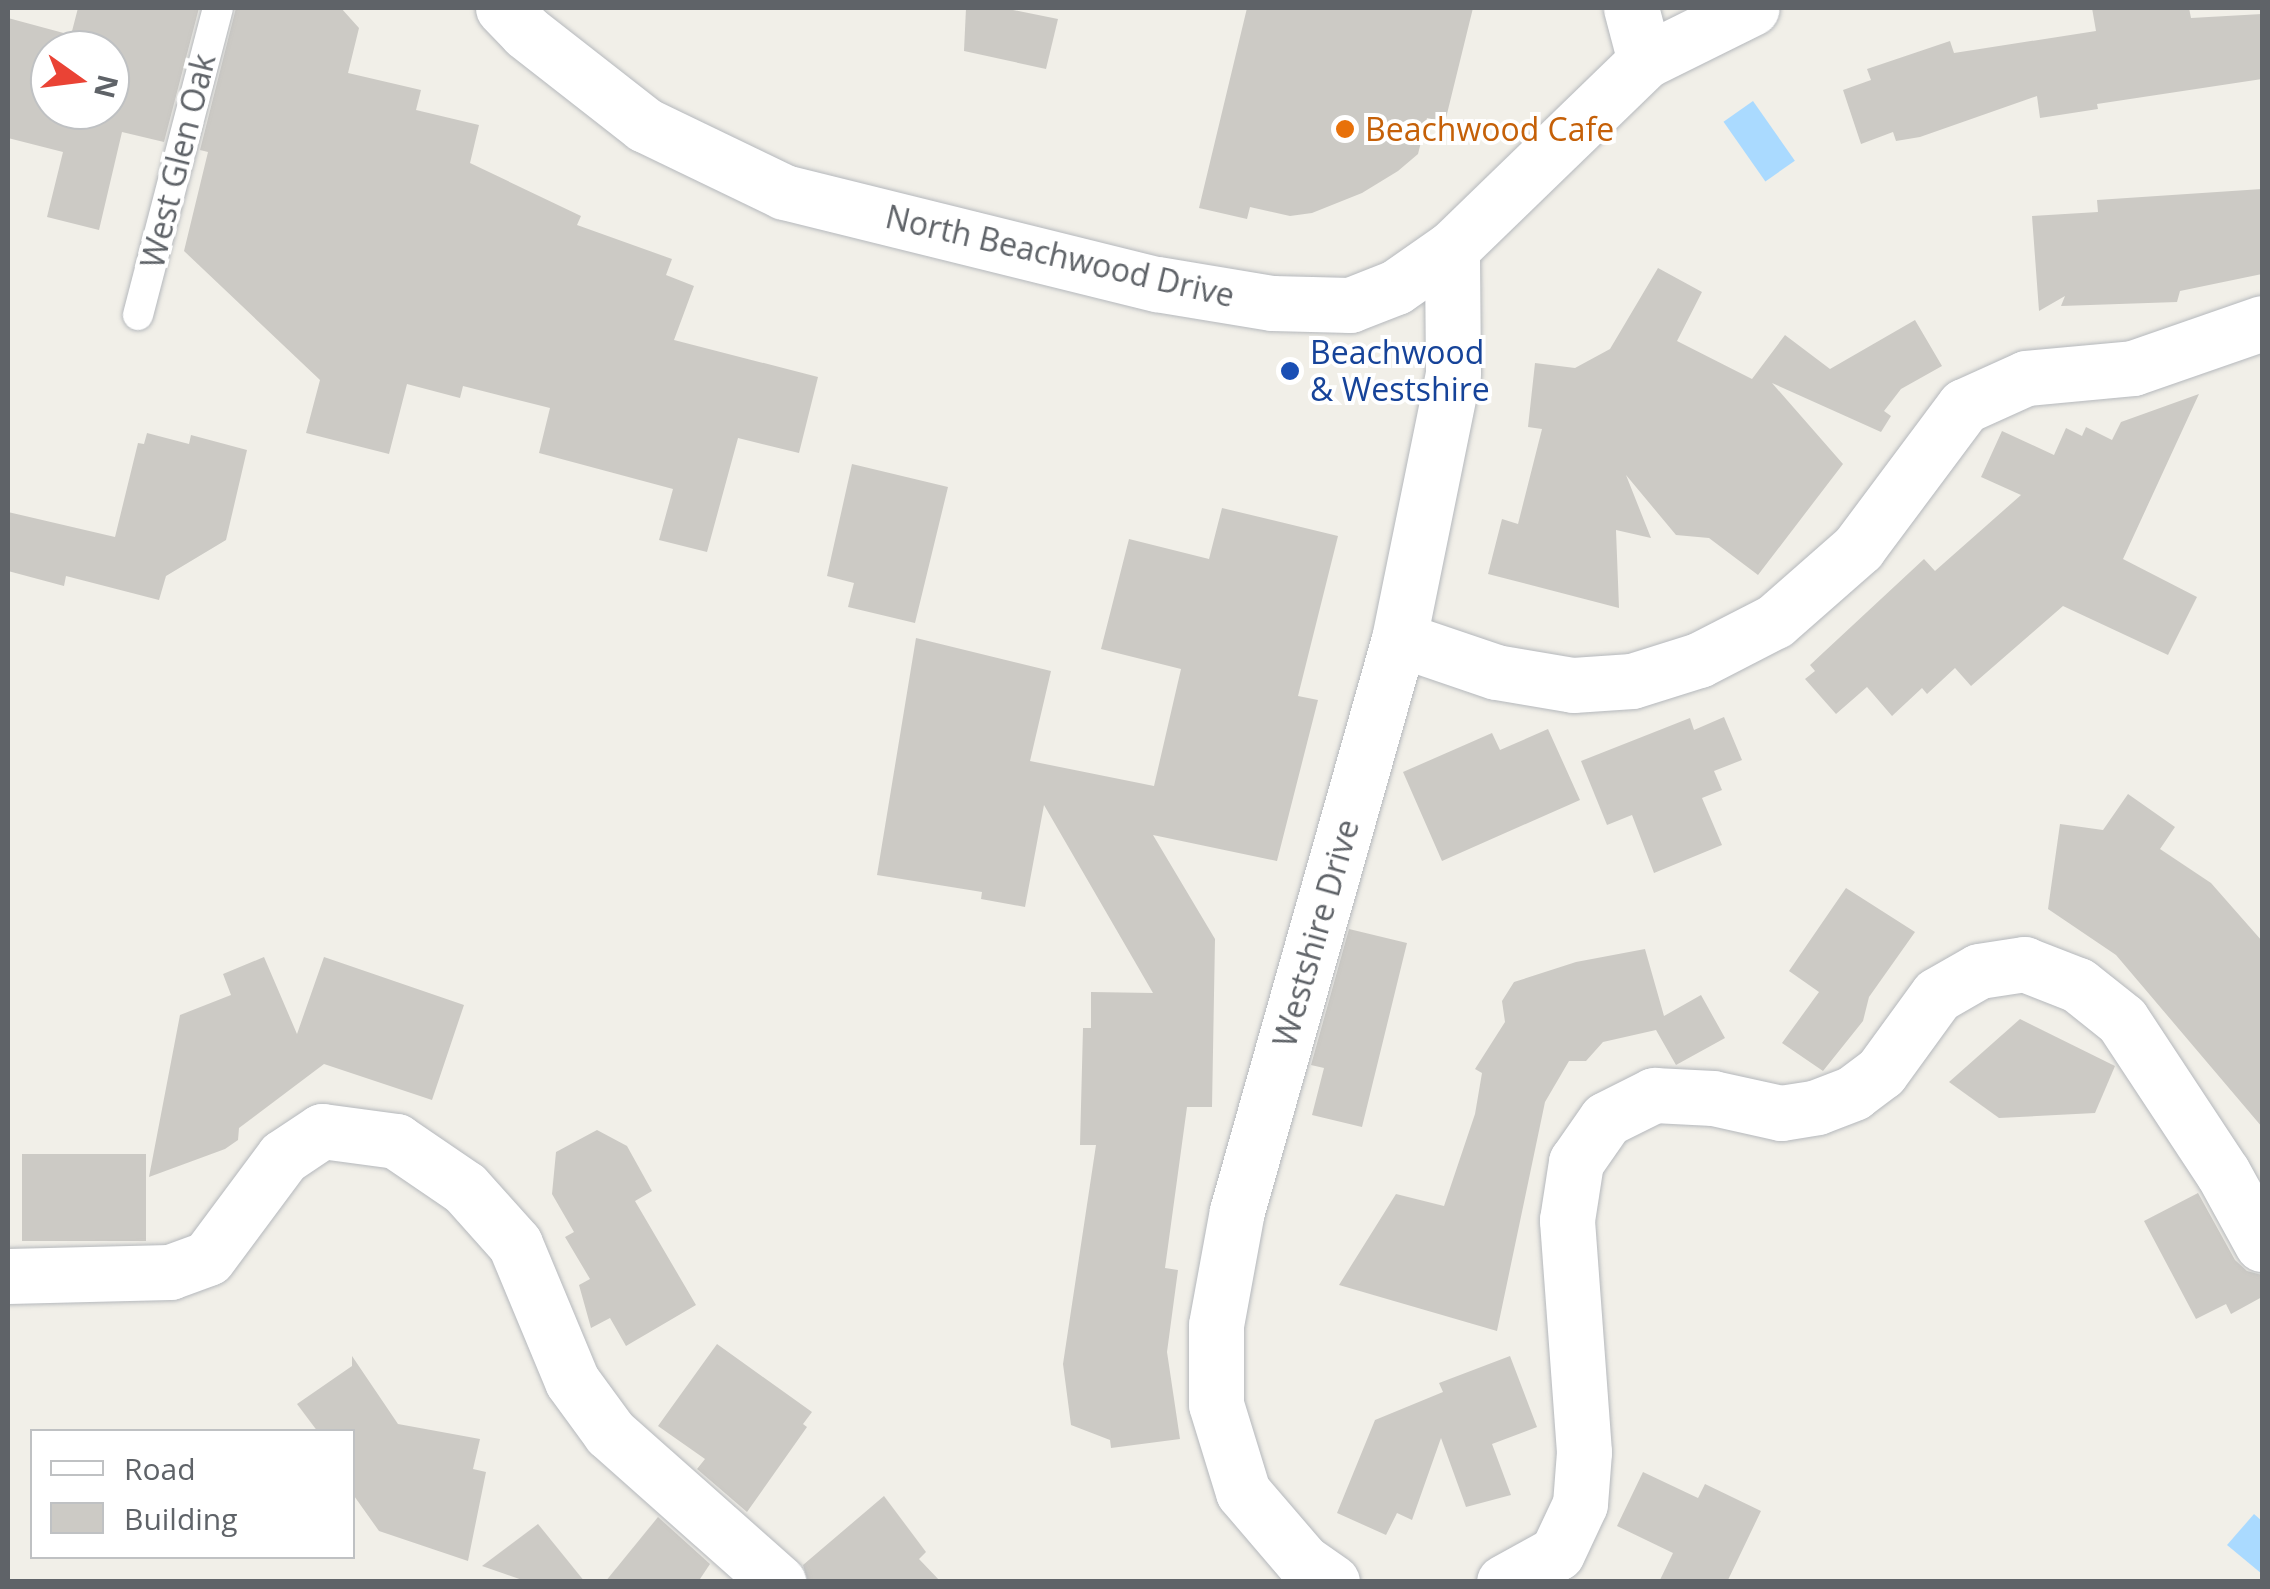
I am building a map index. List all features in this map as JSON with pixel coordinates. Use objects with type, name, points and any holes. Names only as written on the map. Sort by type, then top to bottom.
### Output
[{"type":"street","name":"North Beachwood Drive","points":[[504,8],[526,32],[646,125],[721,165],[803,196],[1158,284],[1272,302],[1350,304],[1396,287],[1452,248],[1645,60],[1752,8]]},
{"type":"street","points":[[1630,8],[1645,60]]},
{"type":"street","name":"Westshire Drive","points":[[1332,1582],[1304,1562],[1243,1492],[1216,1404],[1216,1325],[1237,1211],[1399,639],[1453,374],[1452,248]]},
{"type":"street","points":[[1399,639],[1496,672],[1573,685],[1632,681],[1700,660],[1775,621],[1858,548],[1964,406],[2026,378],[2133,368],[2262,323]]},
{"type":"street","points":[[1504,1582],[1557,1553],[1580,1504],[1584,1452],[1567,1220],[1576,1162],[1606,1119],[1654,1095],[1713,1098],[1782,1113],[1817,1107],[1853,1094],[1880,1072],[1937,994],[1979,971],[2024,964],[2078,985],[2122,1020],[2223,1173],[2262,1244]]},
{"type":"street","points":[[8,1276],[170,1272],[208,1258],[283,1158],[322,1130],[396,1141],[465,1188],[515,1244],[572,1381],[610,1433],[778,1582]]},
{"type":"lane","name":"West Glen Oak","points":[[138,315],[218,8]]},
{"type":"water","points":[[1753,101],[1795,161],[1765,181],[1724,122]]},
{"type":"water","points":[[2254,1514],[2262,1521],[2262,1574],[2227,1545]]},
{"type":"building","points":[[78,8],[199,8],[164,142],[122,132],[99,230],[47,217],[63,152],[8,138],[8,18],[52,30],[30,30],[30,130],[130,130],[130,30],[72,30]]},
{"type":"building","points":[[236,8],[341,8],[359,28],[348,73],[421,90],[416,110],[479,125],[470,163],[581,216],[577,225],[672,259],[666,275],[694,286],[674,340],[818,377],[799,453],[738,438],[707,552],[659,540],[673,489],[539,453],[550,408],[463,386],[460,398],[407,384],[389,454],[306,433],[320,380],[184,251],[208,152],[200,150]]},
{"type":"building","points":[[966,8],[1003,8],[1058,19],[1046,69],[964,51]]},
{"type":"building","name":"Beachwood Cafe","points":[[1247,8],[1473,8],[1445,122],[1427,118],[1418,154],[1398,171],[1362,193],[1312,213],[1290,216],[1250,207],[1247,219],[1199,208]]},
{"type":"building","points":[[2092,8],[2189,8],[2191,18],[2262,14],[2262,79],[2097,104],[2098,109],[2040,118],[2037,96],[1920,137],[1896,141],[1893,132],[1861,144],[1843,90],[1871,80],[1867,69],[1950,41],[1954,53],[2096,31]]},
{"type":"building","points":[[2262,189],[2262,274],[2180,291],[2177,302],[2061,306],[2065,296],[2039,311],[2032,216],[2098,212],[2097,200]]},
{"type":"building","points":[[1658,268],[1702,292],[1677,341],[1752,379],[1785,335],[1830,369],[1915,320],[1942,366],[1901,389],[1884,411],[1891,416],[1881,432],[1772,383],[1843,464],[1758,575],[1709,538],[1676,535],[1626,475],[1651,538],[1616,530],[1619,608],[1488,574],[1502,519],[1518,524],[1542,429],[1528,427],[1535,363],[1575,368],[1610,349]]},
{"type":"building","points":[[2199,394],[2123,559],[2197,597],[2168,655],[2063,606],[1971,686],[1955,668],[1927,694],[1922,688],[1892,716],[1867,687],[1836,714],[1805,679],[1815,671],[1810,665],[1924,559],[1935,571],[2021,495],[1981,477],[2002,431],[2054,455],[2066,428],[2082,436],[2086,427],[2112,440],[2121,422]]},
{"type":"building","points":[[147,433],[189,444],[191,435],[247,450],[226,540],[166,576],[159,600],[66,576],[64,586],[8,571],[8,512],[115,537],[138,443],[144,444]]},
{"type":"building","points":[[852,464],[948,487],[915,623],[848,607],[854,583],[827,576]]},
{"type":"building","points":[[1222,508],[1338,536],[1298,696],[1318,700],[1277,861],[1153,835],[1215,939],[1212,1107],[1187,1107],[1165,1268],[1178,1270],[1167,1352],[1180,1439],[1111,1448],[1110,1440],[1071,1425],[1063,1364],[1096,1145],[1080,1145],[1083,1028],[1091,1028],[1091,992],[1153,993],[1044,805],[1025,907],[981,899],[982,892],[877,875],[916,638],[1051,671],[1030,761],[1154,786],[1181,669],[1101,649],[1129,539],[1209,559]]},
{"type":"building","points":[[1724,717],[1742,760],[1714,771],[1722,790],[1702,798],[1722,845],[1654,873],[1632,815],[1607,825],[1581,761],[1690,718],[1694,730]]},
{"type":"building","points":[[1548,729],[1580,800],[1442,861],[1403,772],[1492,733],[1500,750]]},
{"type":"building","points":[[2128,794],[2175,827],[2160,849],[2211,883],[2262,941],[2262,1127],[2116,955],[2048,909],[2060,824],[2103,830]]},
{"type":"building","points":[[1846,888],[1915,932],[1869,997],[1863,1021],[1823,1071],[1782,1043],[1819,992],[1789,971]]},
{"type":"building","points":[[1349,929],[1407,943],[1362,1127],[1312,1115],[1324,1068],[1311,1065]]},
{"type":"building","points":[[1645,949],[1664,1016],[1701,995],[1725,1038],[1676,1065],[1656,1030],[1603,1042],[1586,1061],[1569,1061],[1545,1102],[1497,1331],[1339,1285],[1396,1194],[1444,1206],[1475,1114],[1482,1073],[1475,1069],[1505,1022],[1502,1001],[1514,982],[1576,962]]},
{"type":"building","points":[[264,957],[297,1034],[324,957],[464,1005],[432,1100],[324,1064],[239,1128],[238,1140],[225,1149],[149,1177],[180,1015],[231,995],[223,974]]},
{"type":"building","points":[[2020,1019],[2115,1066],[2095,1113],[1999,1118],[1949,1082]]},
{"type":"building","points":[[597,1130],[627,1146],[652,1191],[635,1201],[696,1305],[626,1346],[610,1318],[591,1328],[579,1285],[590,1279],[565,1237],[574,1232],[552,1194],[556,1152]]},
{"type":"building","points":[[22,1154],[146,1154],[146,1241],[22,1241]]},
{"type":"building","points":[[2198,1193],[2235,1260],[2247,1271],[2262,1275],[2262,1297],[2231,1314],[2226,1304],[2196,1319],[2144,1221]]},
{"type":"building","points":[[717,1344],[812,1412],[803,1424],[807,1427],[747,1512],[697,1469],[705,1459],[658,1426]]},
{"type":"building","points":[[352,1356],[398,1424],[480,1439],[473,1469],[486,1472],[468,1561],[379,1531],[355,1497],[355,1429],[316,1429],[297,1404],[352,1366]]},
{"type":"building","points":[[1510,1356],[1537,1427],[1492,1444],[1511,1495],[1466,1507],[1441,1438],[1412,1520],[1397,1513],[1386,1535],[1337,1513],[1375,1420],[1443,1392],[1439,1383]]},
{"type":"building","points":[[1643,1472],[1698,1498],[1705,1484],[1761,1511],[1727,1582],[1659,1582],[1673,1553],[1617,1526]]},
{"type":"building","points":[[884,1496],[926,1552],[919,1559],[941,1582],[808,1582],[803,1565]]},
{"type":"building","points":[[658,1517],[710,1564],[698,1582],[605,1582]]},
{"type":"building","points":[[538,1524],[585,1582],[528,1582],[482,1566]]},
{"type":"place","name":"Beachwood Cafe","points":[[1345,129]]},
{"type":"place","name":"Beachwood & Westshire","points":[[1290,371]]}]
